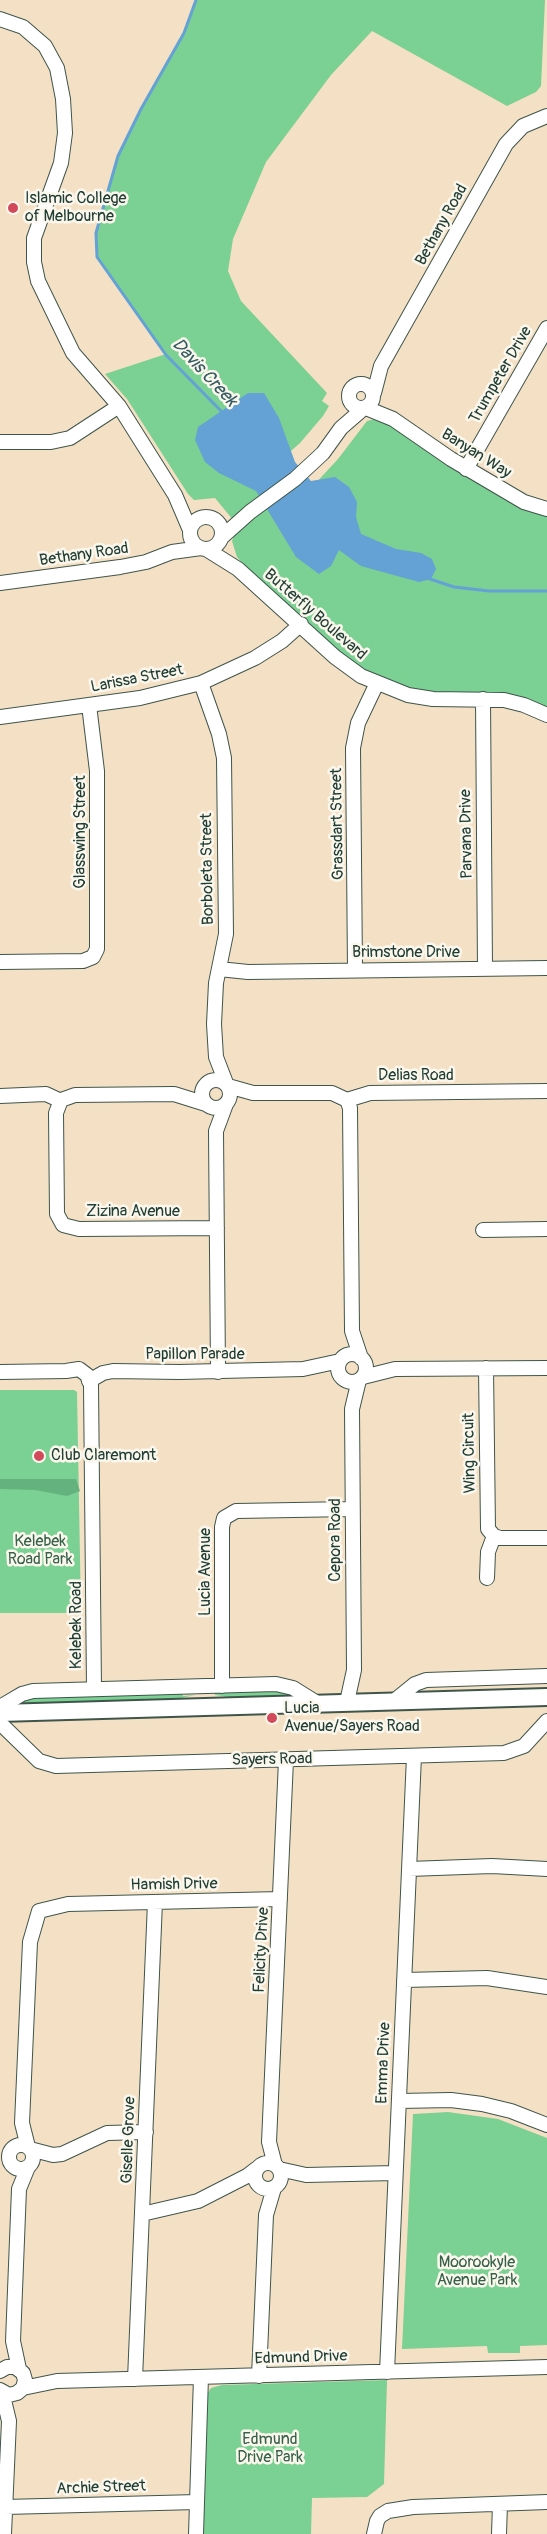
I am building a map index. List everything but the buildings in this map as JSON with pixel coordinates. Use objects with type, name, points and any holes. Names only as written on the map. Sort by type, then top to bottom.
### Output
[{"type":"main road","points":[[0,1713],[547,1697]]},
{"type":"street","points":[[0,19],[23,27],[45,46],[57,68],[63,99],[65,123],[61,163],[34,238],[34,262],[38,281],[73,353],[118,406],[175,495],[193,543],[203,549]]},
{"type":"street","name":"Bethany Road","points":[[374,394],[381,366],[506,144],[523,126],[547,116]]},
{"type":"street","name":"Trumpeter Drive","points":[[466,470],[547,328]]},
{"type":"street","name":"Bethany Road","points":[[358,384],[381,366]]},
{"type":"street","points":[[358,384],[370,387],[374,394],[371,403],[365,408],[354,405],[350,399],[352,388],[358,384]]},
{"type":"street","name":"Banyan Way","points":[[374,394],[393,419]]},
{"type":"street","name":"Bethany Road","points":[[341,428],[350,399]]},
{"type":"street","points":[[0,442],[51,442],[70,438],[118,406]]},
{"type":"street","name":"Bethany Road","points":[[0,583],[120,567],[146,562],[172,552],[215,546],[250,512],[296,479],[323,453],[341,428],[365,408]]},
{"type":"street","name":"Banyan Way","points":[[365,408],[393,419],[466,470],[524,502],[547,509]]},
{"type":"street","points":[[175,495],[221,526],[221,538]]},
{"type":"street","name":"Bethany Road","points":[[172,552],[190,531],[195,520],[250,512]]},
{"type":"street","name":"Butterfly Boulevard","points":[[221,538],[238,569]]},
{"type":"street","name":"Butterfly Boulevard","points":[[203,549],[238,569],[335,657],[361,676],[398,692],[421,698],[513,702],[547,715]]},
{"type":"street","name":"Larissa Street","points":[[0,717],[148,697],[201,682],[255,658],[282,641],[301,624]]},
{"type":"street","name":"Borboleta Street","points":[[201,682],[223,749],[226,934],[215,1004],[216,1057],[207,1083]]},
{"type":"street","name":"Grassdart Street","points":[[355,970],[353,748],[358,723],[377,683]]},
{"type":"street","name":"Parvana Drive","points":[[483,699],[485,969]]},
{"type":"street","name":"Glasswing Street","points":[[0,962],[83,962],[93,957],[98,944],[97,771],[89,705]]},
{"type":"street","name":"Brimstone Drive","points":[[220,964],[248,972],[547,968]]},
{"type":"street","name":"Borboleta Street","points":[[216,1057],[227,1084]]},
{"type":"street","points":[[0,1095],[46,1094],[59,1104],[75,1095],[174,1094],[215,1080],[227,1084],[231,1096],[216,1131]]},
{"type":"street","points":[[207,1083],[202,1096],[216,1131],[218,1372]]},
{"type":"street","name":"Delias Road","points":[[227,1084],[253,1093],[332,1093],[346,1100],[370,1093],[547,1091]]},
{"type":"street","name":"Delias Road","points":[[226,1104],[253,1093]]},
{"type":"street","points":[[174,1094],[218,1108],[226,1104]]},
{"type":"street","points":[[346,1100],[350,1108],[351,1331],[338,1368],[343,1378],[352,1382],[395,1369],[547,1368]]},
{"type":"street","name":"Zizina Avenue","points":[[59,1104],[57,1214],[63,1225],[79,1229],[217,1228]]},
{"type":"street","points":[[483,1230],[547,1229]]},
{"type":"street","points":[[351,1331],[366,1368],[361,1378]]},
{"type":"street","points":[[341,1359],[351,1354],[395,1369]]},
{"type":"street","name":"Papillon Parade","points":[[303,1370],[341,1359]]},
{"type":"street","name":"Wing Circuit","points":[[486,1368],[488,1526],[494,1536],[488,1551],[487,1578]]},
{"type":"street","name":"Papillon Parade","points":[[89,1381],[103,1372],[113,1371],[303,1370],[343,1378]]},
{"type":"street","points":[[0,1372],[66,1371],[89,1381]]},
{"type":"street","name":"Cepora Road","points":[[343,1378],[352,1409]]},
{"type":"street","name":"Cepora Road","points":[[354,1702],[352,1409],[361,1378]]},
{"type":"street","name":"Kelebek Road","points":[[89,1381],[92,1388],[94,1689]]},
{"type":"street","name":"Lucia Avenue","points":[[222,1686],[222,1527],[224,1518],[236,1510],[352,1509]]},
{"type":"street","points":[[494,1536],[507,1539],[547,1538]]},
{"type":"street","points":[[394,1701],[415,1684],[426,1680],[547,1676]]},
{"type":"street","points":[[0,1707],[27,1692],[281,1684],[317,1703]]},
{"type":"street","name":"Sayers Road","points":[[0,1723],[33,1756],[48,1765],[511,1752],[524,1746],[547,1721]]},
{"type":"street","name":"Emma Drive","points":[[387,2372],[414,1756]]},
{"type":"street","name":"Felicity Drive","points":[[277,2167],[269,2142],[286,1760]]},
{"type":"street","points":[[409,1869],[492,1866],[547,1869]]},
{"type":"street","name":"Hamish Drive","points":[[16,2149],[22,2123],[30,1942],[39,1911],[68,1904],[280,1899]]},
{"type":"street","name":"Giselle Grove","points":[[135,2379],[155,1902]]},
{"type":"street","points":[[404,1980],[487,1978],[547,1987]]},
{"type":"street","points":[[399,2101],[451,2100],[482,2104],[511,2110],[547,2125]]},
{"type":"street","points":[[8,2164],[20,2169],[53,2155],[68,2153],[107,2133],[146,2132]]},
{"type":"street","name":"Felicity Drive","points":[[258,2168],[269,2142]]},
{"type":"street","points":[[16,2149],[53,2155]]},
{"type":"street","points":[[16,2149],[8,2157],[8,2164],[19,2188]]},
{"type":"street","points":[[9,2421],[25,2380],[19,2369],[13,2341],[19,2188],[33,2156],[16,2149]]},
{"type":"street","points":[[142,2214],[198,2201],[229,2186],[267,2163],[306,2175]]},
{"type":"street","points":[[268,2186],[281,2177],[277,2167]]},
{"type":"street","points":[[258,2168],[255,2180],[268,2186]]},
{"type":"street","points":[[229,2186],[268,2186],[306,2175],[395,2173]]},
{"type":"street","points":[[259,2376],[268,2186]]},
{"type":"street","points":[[2,2370],[13,2341]]},
{"type":"street","name":"Edmund Drive","points":[[2,2370],[11,2366],[57,2381]]},
{"type":"street","name":"Edmund Drive","points":[[1,2391],[14,2395],[22,2389],[57,2381],[547,2367]]},
{"type":"street","points":[[196,2534],[201,2377]]},
{"type":"street","points":[[1,2391],[9,2421],[4,2534]]},
{"type":"street","name":"Archie Street","points":[[5,2507],[197,2502]]},
{"type":"street","points":[[369,2534],[370,2519],[377,2509],[387,2506],[547,2502]]},
{"type":"street","points":[[499,2534],[500,2504]]},
{"type":"street","points":[[374,2534],[376,2521],[385,2512],[413,2507]]},
{"type":"green space","points":[[196,0],[545,0],[541,86],[536,92],[507,106],[372,31],[331,75],[266,162],[233,239],[228,271],[241,301],[327,393],[322,401],[329,406],[323,416],[300,443],[268,471],[313,486],[338,459],[367,421],[375,419],[391,426],[451,468],[523,509],[547,515],[547,707],[523,698],[431,692],[402,687],[364,671],[342,656],[303,617],[250,572],[237,557],[232,541],[238,526],[215,498],[194,500],[188,494],[127,399],[105,374],[166,354],[97,257],[96,233],[118,156],[141,109],[184,33]]},
{"type":"green space","name":"Kelebek Road Park","points":[[0,1390],[74,1390],[77,1392],[81,1613],[0,1613]]},
{"type":"green space","points":[[0,1479],[76,1479],[80,1491],[67,1496],[35,1490],[0,1489]]},
{"type":"green space","points":[[279,1688],[297,1696],[243,1699],[215,1695],[215,1690]]},
{"type":"green space","points":[[182,1691],[183,1696],[195,1695],[172,1700],[14,1705],[24,1697]]},
{"type":"green space","name":"Moorookyle Avenue Park","points":[[448,2112],[498,2119],[547,2138],[547,2345],[520,2346],[520,2353],[488,2353],[487,2346],[402,2349],[413,2114]]},
{"type":"green space","name":"Edmund Drive Park","points":[[387,2380],[384,2484],[367,2497],[312,2498],[311,2534],[202,2534],[207,2394],[211,2388],[222,2385]]},
{"type":"water","points":[[248,393],[264,393],[279,418],[295,462],[311,481],[335,477],[349,487],[357,502],[356,517],[361,534],[396,549],[421,553],[432,559],[436,569],[431,579],[419,582],[361,566],[339,550],[331,566],[319,574],[296,557],[256,491],[219,473],[205,462],[195,440],[198,427]]},
{"type":"waterway","name":"Davis Creek","points":[[196,0],[184,33],[141,109],[118,156],[96,233],[97,257],[166,355],[224,414]]},
{"type":"waterway","name":"Davis Creek","points":[[427,578],[454,587],[489,591],[547,591]]},
{"type":"place","name":"Islamic College of Melbourne","points":[[13,208]]},
{"type":"place","name":"Club Claremont","points":[[39,1456]]},
{"type":"place","name":"Lucia Avenue/Sayers Road","points":[[272,1718]]}]
